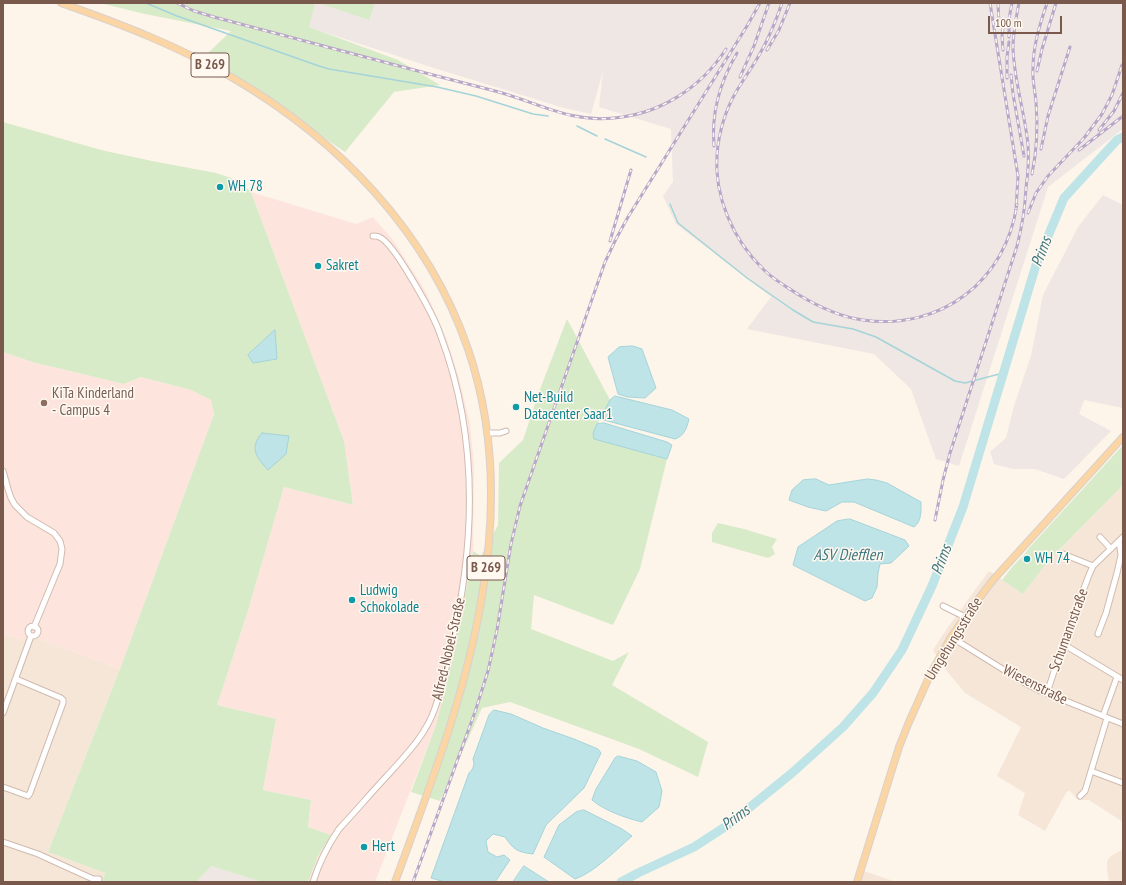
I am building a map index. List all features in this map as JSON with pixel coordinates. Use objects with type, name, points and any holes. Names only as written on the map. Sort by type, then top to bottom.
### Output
[{"type":"main road","name":"B 269","points":[[61,3],[152,37],[196,58],[235,79],[277,106],[325,144],[356,173],[382,201],[399,221],[422,254],[438,280],[453,311],[468,350],[479,391],[489,456],[491,504],[482,595],[466,671],[444,746],[395,882]]},
{"type":"main road","name":"Umgehungsstraße","points":[[857,882],[908,722],[930,675],[952,637],[993,580],[1123,437]]},
{"type":"street","name":"Alfred-Nobel-Straße","points":[[313,882],[320,863],[332,839],[420,738],[435,709],[459,610],[465,574],[468,542],[470,512],[467,441],[460,399],[449,358],[440,333],[410,275],[386,242],[379,236],[373,236]]},
{"type":"street","points":[[486,433],[500,433],[506,431]]},
{"type":"street","points":[[3,471],[11,498],[15,505],[27,517],[54,533],[60,541],[62,549],[60,564],[34,627],[38,632],[34,636],[31,636],[3,713]]},
{"type":"street","points":[[1100,537],[1111,549]]},
{"type":"street","points":[[1063,554],[1093,566],[1121,539]]},
{"type":"street","points":[[1098,634],[1118,573],[1121,555],[1121,539]]},
{"type":"street","name":"Schumannstraße","points":[[1047,694],[1063,644],[1093,566]]},
{"type":"street","points":[[943,606],[965,617]]},
{"type":"street","name":"Wiesenstraße","points":[[952,637],[1025,683],[1047,694],[1123,724]]},
{"type":"street","points":[[1063,644],[1123,680]]},
{"type":"street","points":[[1080,796],[1085,791],[1117,676]]},
{"type":"street","points":[[3,787],[28,796],[63,703],[61,698],[16,680]]},
{"type":"street","points":[[1091,771],[1123,783]]},
{"type":"street","points":[[3,842],[38,854],[93,879],[99,878]]},
{"type":"shaded area","points":[[315,3],[1123,3],[1123,129],[1048,187],[959,466],[936,459],[911,389],[874,354],[747,329],[771,297],[676,224],[663,196],[673,182],[671,129],[599,107],[603,71],[591,114],[564,108],[308,27]]},
{"type":"shaded area","points":[[251,192],[356,224],[373,217],[393,240],[426,292],[447,340],[459,378],[470,424],[474,466],[473,551],[457,641],[436,725],[375,882],[308,882],[318,856],[331,835],[308,827],[311,800],[263,790],[276,719],[217,705],[247,614],[284,487],[353,505],[344,441]]},
{"type":"shaded area","points":[[1103,195],[1123,205],[1123,408],[1084,400],[1079,414],[1111,431],[1064,479],[1035,469],[1013,469],[994,464],[990,452],[1006,438],[1014,406],[1031,356],[1043,295],[1078,227]]},
{"type":"shaded area","points":[[3,352],[32,362],[124,384],[141,377],[191,390],[211,400],[214,414],[120,669],[39,639],[20,639],[3,634]]},
{"type":"shaded area","points":[[1123,485],[1123,822],[1089,800],[1077,799],[1070,791],[1068,791],[1045,831],[1018,815],[1025,793],[997,776],[1021,727],[965,693],[942,665],[933,650],[989,571],[1023,594],[1049,560]]},
{"type":"shaded area","points":[[3,634],[20,639],[39,639],[120,669],[48,852],[105,873],[102,882],[3,882]]},
{"type":"shaded area","points":[[1123,849],[1123,882],[1109,882],[1107,861],[1111,856]]},
{"type":"shaded area","points":[[211,866],[262,882],[197,882]]},
{"type":"shaded area","points":[[864,871],[896,882],[861,882]]},
{"type":"green space","points":[[100,3],[315,3],[309,27],[398,60],[440,85],[394,92],[345,152],[205,56],[231,31],[145,14]]},
{"type":"green space","points":[[319,3],[375,3],[369,20]]},
{"type":"green space","points":[[3,122],[101,150],[216,173],[237,180],[251,192],[344,441],[353,505],[284,487],[247,614],[217,705],[276,719],[263,790],[311,800],[308,827],[331,835],[318,856],[308,882],[262,882],[211,866],[197,882],[102,882],[105,873],[48,852],[120,669],[214,414],[211,400],[191,390],[141,377],[124,384],[32,362],[3,352]]},
{"type":"green space","points":[[567,319],[610,400],[593,433],[594,438],[667,459],[640,569],[613,625],[534,595],[531,629],[613,661],[629,652],[612,685],[708,742],[698,777],[639,749],[510,702],[482,708],[440,801],[411,792],[436,725],[457,641],[473,551],[481,556],[498,525],[499,463],[523,440],[539,392]]},
{"type":"green space","points":[[1123,445],[1123,485],[1049,560],[1023,594],[1002,580],[1029,548]]},
{"type":"green space","points":[[718,523],[777,539],[772,547],[775,554],[768,558],[712,542],[712,533]]},
{"type":"water","points":[[275,330],[277,359],[253,363],[248,355]]},
{"type":"water","points":[[633,346],[642,349],[656,388],[645,398],[628,397],[618,394],[608,357],[619,347]]},
{"type":"water","points":[[615,396],[672,410],[689,419],[683,434],[675,439],[600,419],[610,400]]},
{"type":"water","points":[[604,423],[667,442],[672,445],[667,459],[594,439],[593,433],[597,424]]},
{"type":"water","points":[[262,433],[289,436],[286,454],[268,470],[257,457],[255,448],[258,438]]},
{"type":"water","points":[[816,479],[829,485],[867,479],[887,483],[921,502],[920,519],[914,527],[854,502],[842,502],[826,511],[808,507],[789,500],[792,490],[803,480]]},
{"type":"water","name":"ASV Diefflen","points":[[850,519],[905,540],[909,546],[891,563],[880,564],[877,587],[872,598],[865,601],[793,565],[798,547],[837,521]]},
{"type":"water","points":[[494,710],[511,714],[543,728],[574,739],[598,749],[601,753],[584,788],[546,825],[533,854],[516,850],[505,837],[493,834],[486,841],[488,852],[497,857],[504,855],[510,860],[495,882],[445,882],[431,878],[469,773],[472,770],[474,763],[473,759],[489,715]]},
{"type":"water","points":[[618,756],[637,761],[656,772],[662,791],[659,807],[642,822],[609,811],[592,800],[596,789],[615,758]]},
{"type":"water","points":[[584,810],[622,829],[632,836],[598,866],[583,876],[575,879],[544,857],[559,825],[576,812]]},
{"type":"water","points":[[524,866],[549,882],[513,882]]},
{"type":"waterway","points":[[146,3],[177,16],[329,69],[437,87],[476,96],[533,114],[548,116]]},
{"type":"waterway","points":[[577,126],[597,136]]},
{"type":"waterway","name":"Prims","points":[[621,882],[694,847],[728,825],[792,773],[843,727],[873,693],[902,650],[932,586],[963,507],[1036,265],[1064,198],[1117,140],[1123,137]]},
{"type":"waterway","points":[[605,139],[646,157]]},
{"type":"waterway","points":[[670,204],[678,223],[747,278],[813,322],[853,329],[876,337],[955,381],[965,383],[1003,373]]},
{"type":"railway","points":[[177,3],[194,11],[214,17],[495,91],[568,115],[598,119],[614,118],[647,111],[678,97],[704,76],[726,49]]},
{"type":"railway","points":[[413,882],[475,712],[488,671],[497,630],[511,544],[520,506],[605,262],[628,217],[760,3]]},
{"type":"railway","points":[[740,77],[754,46],[769,3]]},
{"type":"railway","points":[[782,3],[765,44],[736,92],[729,107],[721,130],[717,154],[719,186],[722,202],[728,217],[743,245],[768,274],[807,299],[830,311],[846,317],[863,320],[892,321],[918,317],[943,308],[965,295],[984,277],[999,256],[1010,232],[1017,204]]},
{"type":"railway","points":[[767,50],[779,30],[790,3]]},
{"type":"railway","points":[[990,3],[1018,176],[1016,209]]},
{"type":"railway","points":[[998,3],[999,24]]},
{"type":"railway","points":[[1009,37],[1009,19],[1012,3]]},
{"type":"railway","points":[[935,520],[950,453],[1017,246],[1023,217],[1028,172],[1028,145],[1025,121],[1015,73],[1013,48],[1014,31],[1019,3]]},
{"type":"railway","points":[[1032,174],[1037,129],[1033,60],[1037,35],[1047,3]]},
{"type":"railway","points":[[1037,71],[1056,3]]},
{"type":"railway","points":[[1003,50],[1002,36],[1004,20]]},
{"type":"railway","points":[[1007,78],[1009,42]]},
{"type":"railway","points":[[1041,149],[1048,116],[1070,47]]},
{"type":"railway","points":[[714,146],[713,134],[715,110],[721,86],[737,53]]},
{"type":"railway","points":[[1028,213],[1036,193],[1048,176],[1084,138],[1102,114],[1112,95],[1122,65]]},
{"type":"railway","points":[[1011,75],[1024,156]]},
{"type":"railway","points":[[1099,130],[1114,111],[1123,93]]},
{"type":"railway","points":[[1079,150],[1123,116]]},
{"type":"railway","points":[[610,241],[631,170]]},
{"type":"place","name":"WH 78","points":[[220,187]]},
{"type":"place","name":"Sakret","points":[[318,266]]},
{"type":"place","name":"KiTa Kinderland - Campus 4","points":[[44,403]]},
{"type":"place","name":"Net-Build Datacenter Saar1","points":[[516,407]]},
{"type":"place","name":"WH 74","points":[[1027,559]]},
{"type":"place","name":"Ludwig Schokolade","points":[[352,600]]},
{"type":"place","name":"Hert","points":[[364,847]]}]
